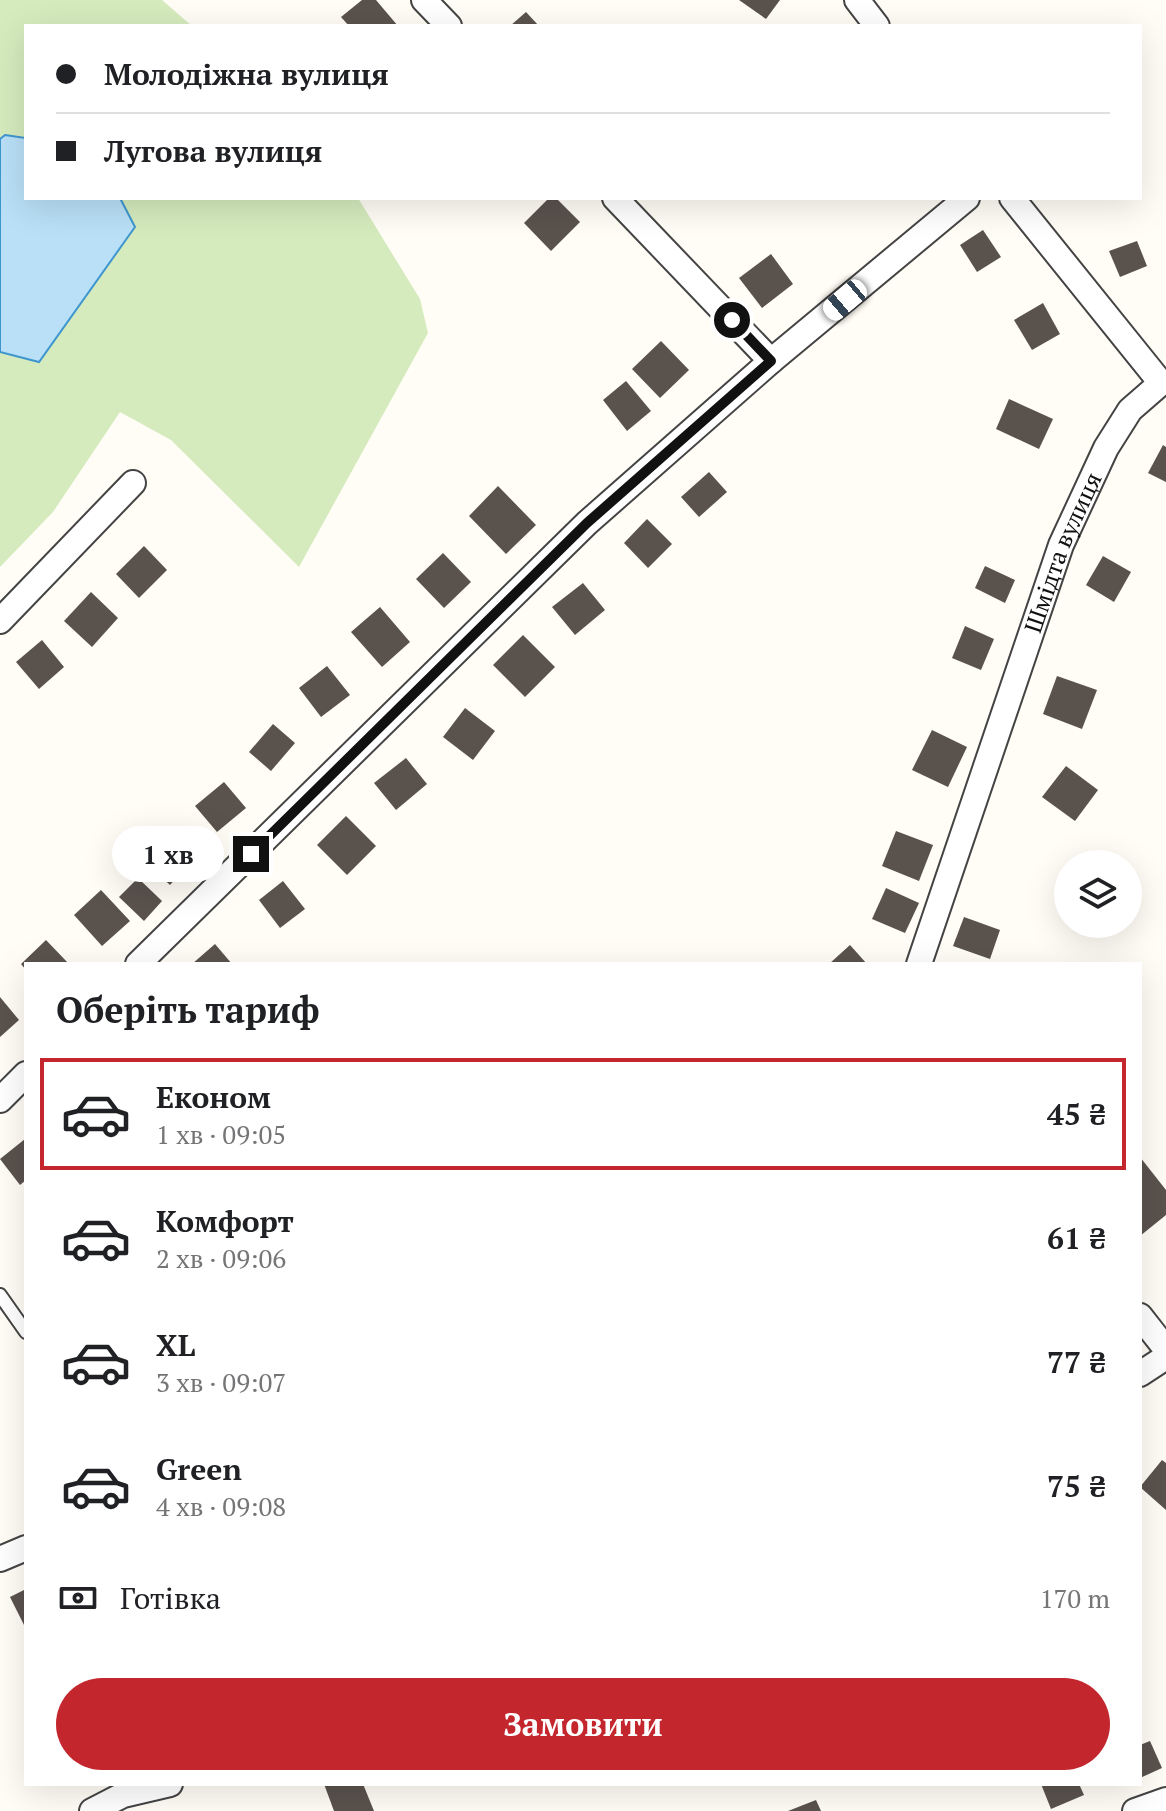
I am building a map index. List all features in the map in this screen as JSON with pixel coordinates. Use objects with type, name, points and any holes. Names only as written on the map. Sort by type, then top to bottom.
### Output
[{"type":"street","points":[[424,0],[447,24]]},
{"type":"street","points":[[857,0],[875,24]]},
{"type":"street","points":[[617,200],[771,361]]},
{"type":"street","points":[[140,962],[587,523],[771,361],[965,200]]},
{"type":"street","name":"Шмідта вулиця","points":[[920,962],[1061,545],[1106,448],[1130,410],[1164,383],[1014,200]]},
{"type":"street","points":[[0,621],[133,483]]},
{"type":"street","points":[[0,1100],[24,1076]]},
{"type":"street","points":[[1142,1319],[1166,1349]]},
{"type":"street","points":[[1142,1373],[1166,1357]]},
{"type":"street","points":[[0,1559],[24,1549]]},
{"type":"street","points":[[92,1811],[123,1795],[161,1786]]},
{"type":"street","points":[[1135,1811],[1166,1800]]},
{"type":"lane","points":[[0,1295],[24,1329]]},
{"type":"green space","points":[[0,0],[162,0],[190,24],[24,24],[24,138],[5,135],[0,139]]},
{"type":"green space","points":[[121,200],[359,200],[420,299],[428,333],[299,567],[171,440],[120,412],[53,512],[0,567],[0,352],[39,362],[135,227]]},
{"type":"water","points":[[5,135],[24,138],[24,200],[121,200],[135,227],[39,362],[0,352],[0,139]]},
{"type":"building","points":[[362,0],[376,0],[396,24],[347,24],[341,17]]},
{"type":"building","points":[[739,0],[780,0],[766,19]]},
{"type":"building","points":[[526,12],[537,24],[512,24]]},
{"type":"building","points":[[547,200],[558,200],[580,222],[551,251],[524,223]]},
{"type":"building","points":[[983,230],[1001,257],[977,272],[960,245]]},
{"type":"building","points":[[1137,241],[1147,266],[1120,277],[1109,251]]},
{"type":"building","points":[[771,254],[793,284],[762,308],[739,278]]},
{"type":"building","points":[[1043,303],[1060,334],[1032,350],[1014,320]]},
{"type":"building","points":[[661,341],[689,370],[660,398],[632,369]]},
{"type":"building","points":[[626,381],[651,411],[627,431],[603,400]]},
{"type":"building","points":[[1009,399],[1053,419],[1039,449],[996,429]]},
{"type":"building","points":[[1163,445],[1166,447],[1166,482],[1148,473]]},
{"type":"building","points":[[709,472],[727,492],[699,517],[681,497]]},
{"type":"building","points":[[498,486],[536,525],[506,554],[469,516]]},
{"type":"building","points":[[647,519],[672,544],[648,568],[624,543]]},
{"type":"building","points":[[144,546],[167,570],[139,598],[116,574]]},
{"type":"building","points":[[443,553],[471,582],[444,608],[416,579]]},
{"type":"building","points":[[1103,556],[1131,572],[1114,602],[1086,585]]},
{"type":"building","points":[[985,566],[1015,580],[1005,603],[975,588]]},
{"type":"building","points":[[583,583],[605,610],[575,635],[552,607]]},
{"type":"building","points":[[91,592],[118,618],[92,647],[64,621]]},
{"type":"building","points":[[380,607],[410,642],[382,667],[351,632]]},
{"type":"building","points":[[965,626],[994,639],[981,670],[952,658]]},
{"type":"building","points":[[523,635],[555,667],[525,697],[493,665]]},
{"type":"building","points":[[42,640],[64,667],[39,689],[16,662]]},
{"type":"building","points":[[327,666],[350,695],[321,717],[299,688]]},
{"type":"building","points":[[1057,676],[1097,690],[1082,729],[1043,714]]},
{"type":"building","points":[[465,708],[495,731],[473,760],[443,737]]},
{"type":"building","points":[[273,724],[295,743],[271,771],[249,752]]},
{"type":"building","points":[[932,730],[967,747],[948,787],[912,770]]},
{"type":"building","points":[[406,758],[427,784],[396,810],[374,783]]},
{"type":"building","points":[[1066,766],[1098,790],[1075,821],[1042,797]]},
{"type":"building","points":[[224,782],[246,808],[217,832],[195,806]]},
{"type":"building","points":[[346,816],[376,846],[347,875],[317,845]]},
{"type":"building","points":[[896,831],[933,845],[919,881],[882,866]]},
{"type":"building","points":[[165,837],[191,861],[170,885],[143,860]]},
{"type":"building","points":[[138,878],[162,901],[144,921],[119,897]]},
{"type":"building","points":[[283,881],[305,909],[280,928],[259,900]]},
{"type":"building","points":[[886,888],[919,903],[905,933],[872,919]]},
{"type":"building","points":[[101,890],[130,921],[102,946],[74,915]]},
{"type":"building","points":[[964,917],[1000,930],[990,959],[953,946]]},
{"type":"building","points":[[46,940],[67,962],[24,962],[24,968],[21,964]]},
{"type":"building","points":[[215,944],[230,962],[194,962]]},
{"type":"building","points":[[850,945],[865,962],[831,962]]},
{"type":"building","points":[[0,997],[19,1020],[0,1037]]},
{"type":"building","points":[[24,1140],[24,1182],[20,1185],[0,1159]]},
{"type":"building","points":[[1142,1160],[1166,1190],[1166,1215],[1142,1234]]},
{"type":"building","points":[[1162,1460],[1166,1463],[1166,1510],[1142,1489],[1142,1485]]},
{"type":"building","points":[[24,1590],[24,1625],[10,1597]]},
{"type":"building","points":[[1150,1741],[1162,1768],[1142,1777],[1142,1744]]},
{"type":"building","points":[[325,1786],[364,1786],[374,1811],[334,1811]]},
{"type":"building","points":[[1042,1786],[1080,1786],[1084,1795],[1051,1809]]},
{"type":"building","points":[[816,1800],[821,1811],[788,1811]]},
{"type":"route","points":[[251,854],[587,523],[771,361],[732,320]]}]
